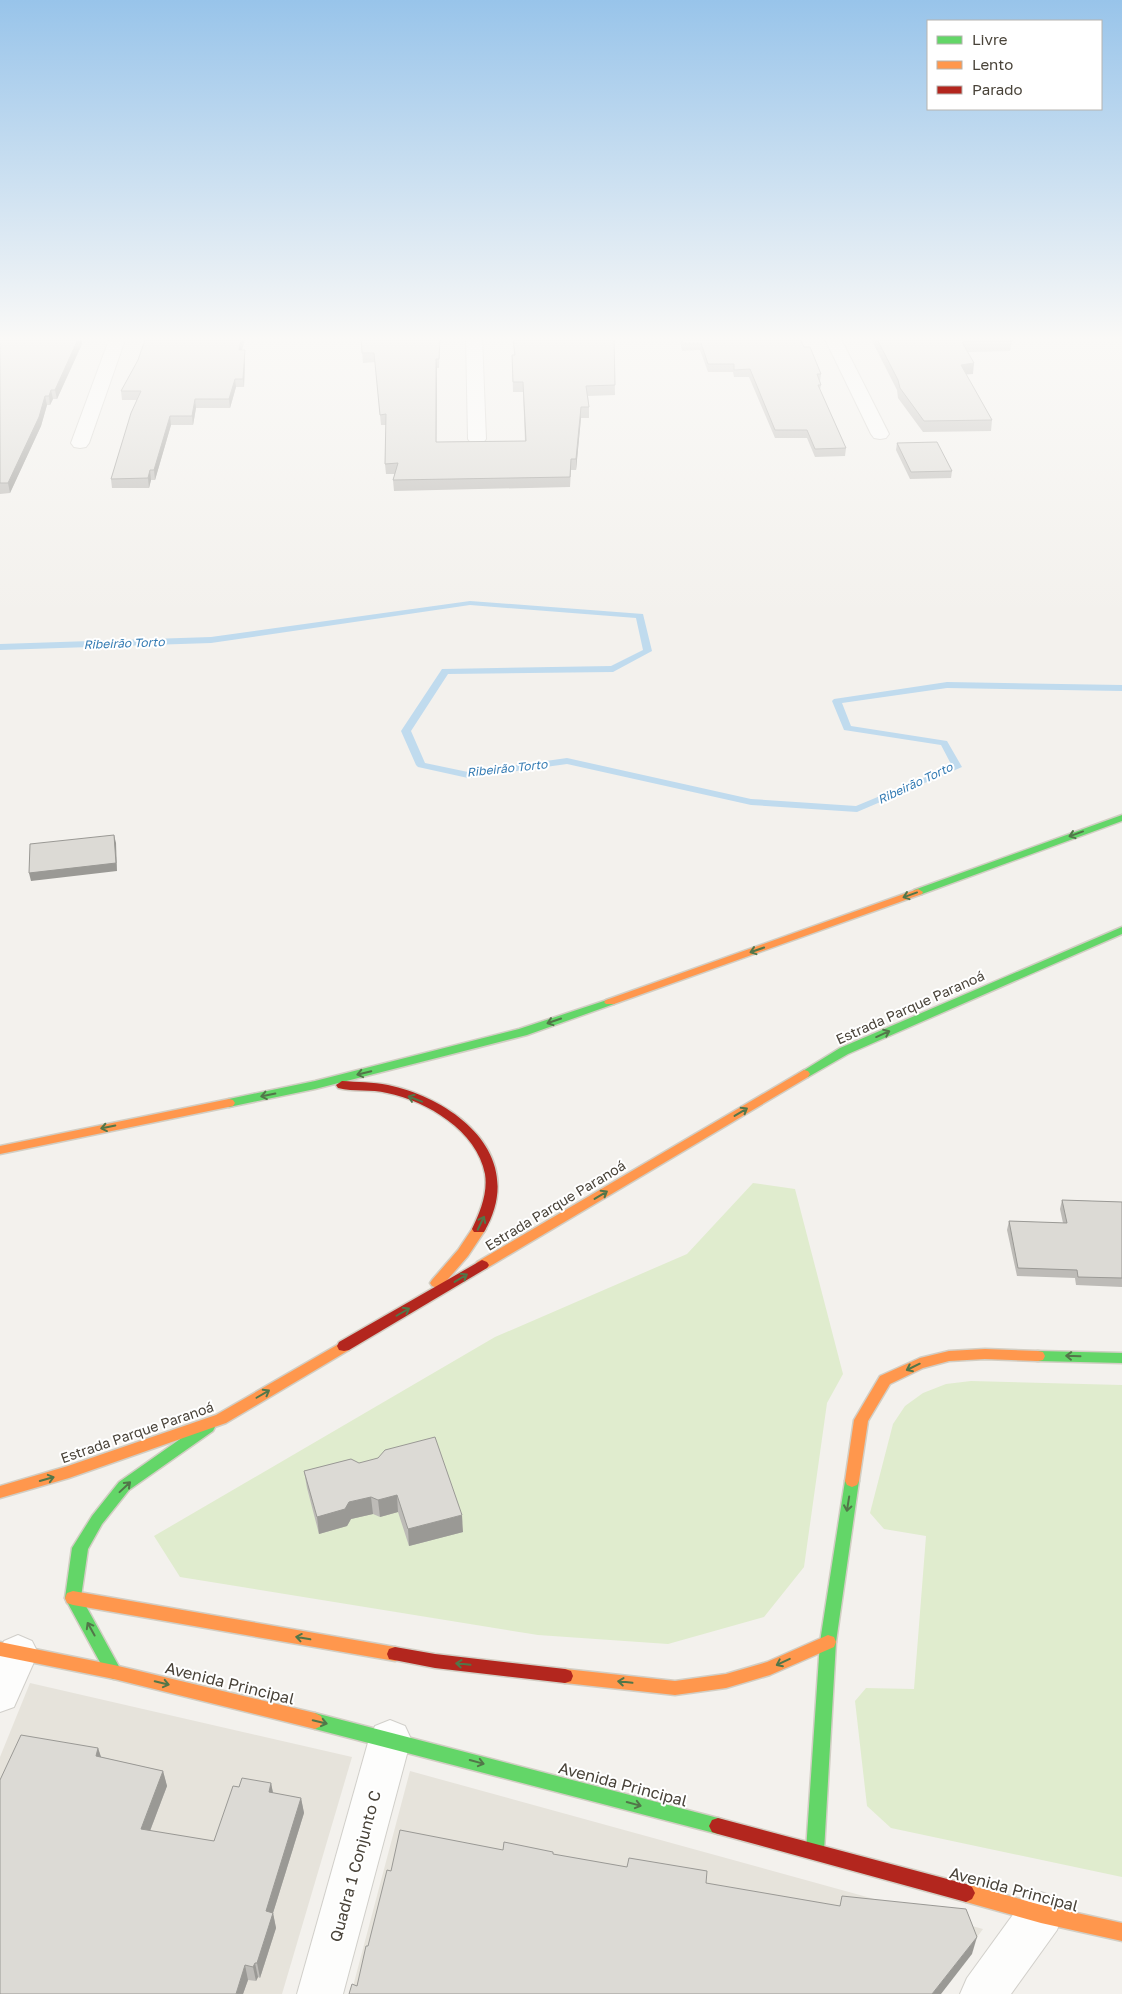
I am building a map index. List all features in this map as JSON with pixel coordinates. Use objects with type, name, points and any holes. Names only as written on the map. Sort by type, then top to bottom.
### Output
[{"type":"main road","points":[[0,1150],[316,1085],[523,1032],[823,927],[1122,818]]},
{"type":"main road","name":"Estrada Parque Paranoá","points":[[0,1492],[70,1472],[221,1419],[844,1051],[1122,930]]},
{"type":"main road","points":[[316,1085],[361,1086],[394,1091],[424,1102],[459,1124],[483,1150],[490,1169],[491,1193],[484,1217],[469,1247],[419,1303]]},
{"type":"main road","points":[[815,1851],[828,1642],[861,1420],[885,1380],[920,1363],[949,1356],[985,1354],[1122,1358]]},
{"type":"main road","points":[[114,1672],[74,1598],[80,1548],[97,1520],[124,1486],[221,1419]]},
{"type":"main road","points":[[74,1598],[435,1661],[675,1688],[726,1681],[770,1668],[828,1642]]},
{"type":"main road","name":"Avenida Principal","points":[[9,1651],[114,1672],[390,1739],[815,1851],[1042,1914],[1122,1932]]},
{"type":"street","points":[[80,443],[85,430]]},
{"type":"street","points":[[477,430],[477,439]]},
{"type":"street","points":[[878,430],[880,434]]},
{"type":"street","points":[[0,1694],[9,1651]]},
{"type":"street","name":"Quadra 1 Conjunto C","points":[[320,1994],[390,1739]]},
{"type":"street","points":[[983,1994],[1042,1914]]},
{"type":"shaded area","points":[[30,1683],[352,1757],[282,1994],[0,1994],[0,1757]]},
{"type":"shaded area","points":[[410,1771],[983,1929],[935,1994],[351,1994]]},
{"type":"green space","points":[[753,1183],[795,1189],[843,1374],[827,1403],[804,1567],[764,1617],[668,1644],[538,1635],[180,1577],[154,1536],[495,1337],[687,1254]]},
{"type":"green space","points":[[971,1381],[1122,1385],[1122,1877],[891,1828],[867,1806],[855,1701],[866,1688],[914,1689],[926,1536],[884,1529],[870,1513],[893,1424],[905,1406],[923,1393],[946,1384]]},
{"type":"building","points":[[0,430],[33,430],[8,483],[0,483]]},
{"type":"building","points":[[126,430],[166,430],[154,470],[150,470],[148,478],[111,479]]},
{"type":"building","points":[[386,430],[436,430],[436,442],[526,441],[525,430],[579,430],[576,459],[571,459],[570,477],[393,480],[398,463],[385,464]]},
{"type":"building","points":[[807,430],[838,430],[846,448],[815,449]]},
{"type":"building","points":[[937,442],[952,471],[911,472],[897,443]]},
{"type":"building","points":[[114,835],[116,863],[29,873],[30,844]]},
{"type":"building","points":[[1062,1200],[1122,1202],[1122,1278],[1078,1277],[1077,1270],[1018,1268],[1009,1221],[1067,1223]]},
{"type":"building","points":[[435,1437],[462,1515],[408,1529],[397,1495],[378,1500],[371,1497],[349,1502],[345,1509],[317,1517],[304,1471],[351,1459],[359,1463],[378,1458],[385,1450]]},
{"type":"building","points":[[21,1735],[98,1748],[96,1756],[163,1771],[141,1829],[214,1841],[233,1786],[239,1787],[242,1778],[271,1783],[269,1792],[301,1798],[266,1911],[273,1913],[257,1963],[253,1967],[245,1965],[236,1994],[0,1994],[0,1780]]},
{"type":"building","points":[[400,1830],[503,1850],[504,1842],[553,1852],[553,1854],[627,1867],[629,1858],[707,1871],[706,1883],[840,1906],[842,1896],[966,1909],[977,1937],[932,1994],[349,1994],[352,1984],[357,1986],[387,1870],[391,1871]]},
{"type":"waterway","name":"Ribeirão Torto","points":[[0,647],[211,640],[470,603],[640,616],[648,651],[613,669],[445,671],[406,731],[421,765],[468,775],[567,761],[751,802],[857,809],[957,767],[944,743],[847,728],[837,701],[947,685],[1122,688]]},
{"type":"traffic: fast","points":[[918,892],[1122,818]]},
{"type":"traffic: fast","points":[[804,1074],[844,1051],[1122,930]]},
{"type":"traffic: fast","points":[[229,1103],[315,1085],[523,1032],[610,1002]]},
{"type":"traffic: fast","points":[[1038,1356],[1122,1358]]},
{"type":"traffic: fast","points":[[114,1672],[73,1598],[80,1548],[97,1520],[124,1486],[208,1427]]},
{"type":"traffic: fast","points":[[815,1851],[828,1642],[852,1481]]},
{"type":"traffic: fast","points":[[315,1721],[718,1826]]},
{"type":"traffic: slow","points":[[610,1002],[918,892]]},
{"type":"traffic: slow","points":[[482,1265],[804,1074]]},
{"type":"traffic: slow","points":[[0,1150],[229,1103]]},
{"type":"traffic: slow","points":[[437,1283],[463,1253],[479,1229]]},
{"type":"traffic: slow","points":[[0,1492],[69,1472],[221,1419],[344,1346]]},
{"type":"traffic: slow","points":[[852,1481],[861,1420],[885,1380],[920,1363],[949,1356],[985,1354],[1038,1356]]},
{"type":"traffic: slow","points":[[73,1598],[395,1654]]},
{"type":"traffic: slow","points":[[565,1676],[675,1688],[726,1681],[770,1668],[828,1642]]},
{"type":"traffic: slow","points":[[0,1649],[114,1672],[315,1721]]},
{"type":"traffic: slow","points":[[966,1893],[1041,1914],[1122,1932]]},
{"type":"traffic: jam","points":[[342,1085],[382,1088],[404,1093],[436,1108],[466,1129],[486,1157],[492,1180],[489,1202],[479,1229]]},
{"type":"traffic: jam","points":[[344,1346],[482,1265]]},
{"type":"traffic: jam","points":[[395,1654],[435,1661],[565,1676]]},
{"type":"traffic: jam","points":[[718,1826],[966,1893]]}]
